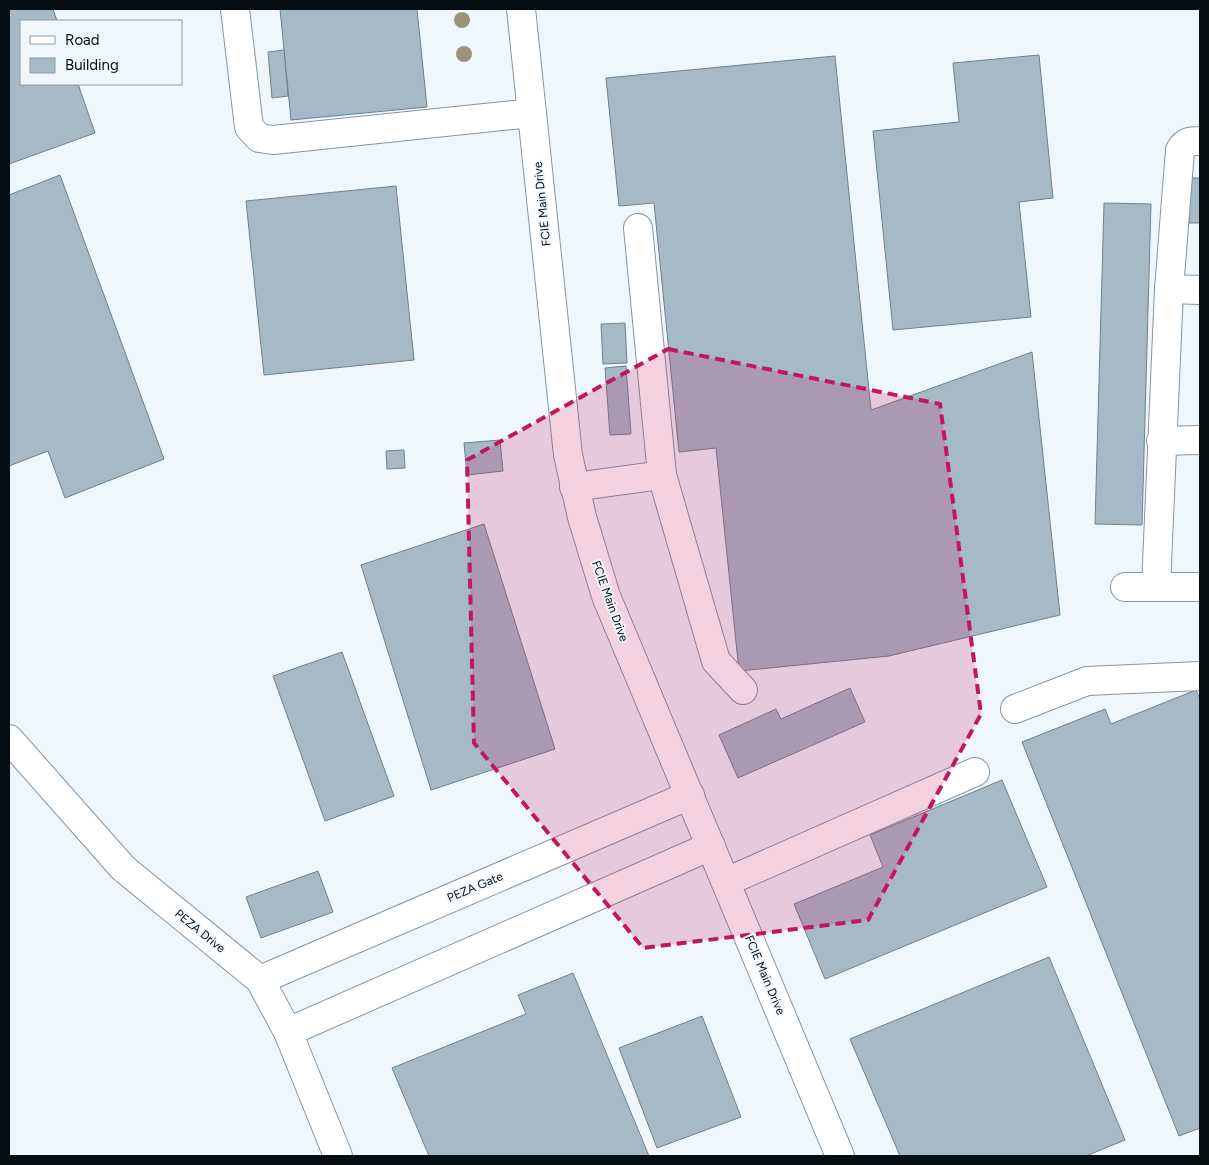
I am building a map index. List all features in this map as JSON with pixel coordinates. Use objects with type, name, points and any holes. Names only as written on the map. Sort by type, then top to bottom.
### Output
[{"type":"street","points":[[235,9],[249,127],[258,138],[273,140],[532,113]]},
{"type":"street","name":"FCIE Main Drive","points":[[521,9],[568,455],[574,487],[606,596],[840,1156]]},
{"type":"street","points":[[1156,587],[1169,289],[1180,150],[1183,144],[1190,141],[1200,141]]},
{"type":"street","points":[[638,228],[662,475],[716,661],[743,690]]},
{"type":"street","points":[[1169,289],[1200,290]]},
{"type":"street","points":[[1161,441],[1200,440]]},
{"type":"street","points":[[574,487],[662,475]]},
{"type":"street","points":[[1125,587],[1200,587]]},
{"type":"street","points":[[1015,708],[1087,681],[1200,676]]},
{"type":"street","name":"PEZA Drive","points":[[9,739],[124,868],[260,980],[288,1032],[338,1156]]},
{"type":"street","points":[[726,882],[975,772]]},
{"type":"street","name":"PEZA Gate","points":[[260,980],[690,795]]},
{"type":"street","points":[[288,1032],[711,846]]},
{"type":"highlighted area","points":[[668,349],[940,404],[981,714],[868,920],[643,948],[474,743],[467,460]]},
{"type":"building","points":[[9,9],[53,9],[57,20],[20,20],[20,85],[78,85],[95,133],[9,164]]},
{"type":"building","points":[[280,9],[417,9],[427,107],[291,120]]},
{"type":"building","points":[[284,50],[288,96],[272,98],[268,52]]},
{"type":"building","points":[[1039,55],[1053,198],[1019,202],[1031,317],[893,330],[873,131],[959,122],[953,63]]},
{"type":"building","points":[[835,56],[871,410],[1032,352],[1060,615],[889,656],[739,671],[716,448],[679,452],[654,203],[619,206],[606,78]]},
{"type":"building","points":[[60,175],[164,459],[65,498],[48,451],[9,466],[9,195]]},
{"type":"building","points":[[1189,178],[1200,178],[1200,223],[1189,223]]},
{"type":"building","points":[[396,186],[414,360],[264,375],[246,201]]},
{"type":"building","points":[[1104,203],[1151,204],[1142,525],[1095,524]]},
{"type":"building","points":[[625,323],[627,363],[603,364],[601,324]]},
{"type":"building","points":[[626,366],[631,434],[610,435],[605,368]]},
{"type":"building","points":[[500,440],[503,471],[467,475],[464,443]]},
{"type":"building","points":[[404,450],[405,468],[387,469],[386,451]]},
{"type":"building","points":[[484,524],[555,749],[431,790],[361,565]]},
{"type":"building","points":[[342,652],[394,796],[325,821],[273,676]]},
{"type":"building","points":[[850,688],[865,722],[738,778],[719,735],[776,709],[781,719]]},
{"type":"building","points":[[1196,690],[1200,699],[1200,1128],[1179,1136],[1022,742],[1105,709],[1111,724]]},
{"type":"building","points":[[1002,780],[1047,887],[825,979],[794,904],[883,867],[870,835]]},
{"type":"building","points":[[318,871],[333,912],[261,938],[246,897]]},
{"type":"building","points":[[1049,957],[1125,1140],[1086,1156],[900,1156],[850,1039]]},
{"type":"building","points":[[573,973],[649,1156],[429,1156],[392,1068],[526,1014],[518,995]]},
{"type":"building","points":[[702,1016],[741,1117],[657,1148],[619,1048]]}]
